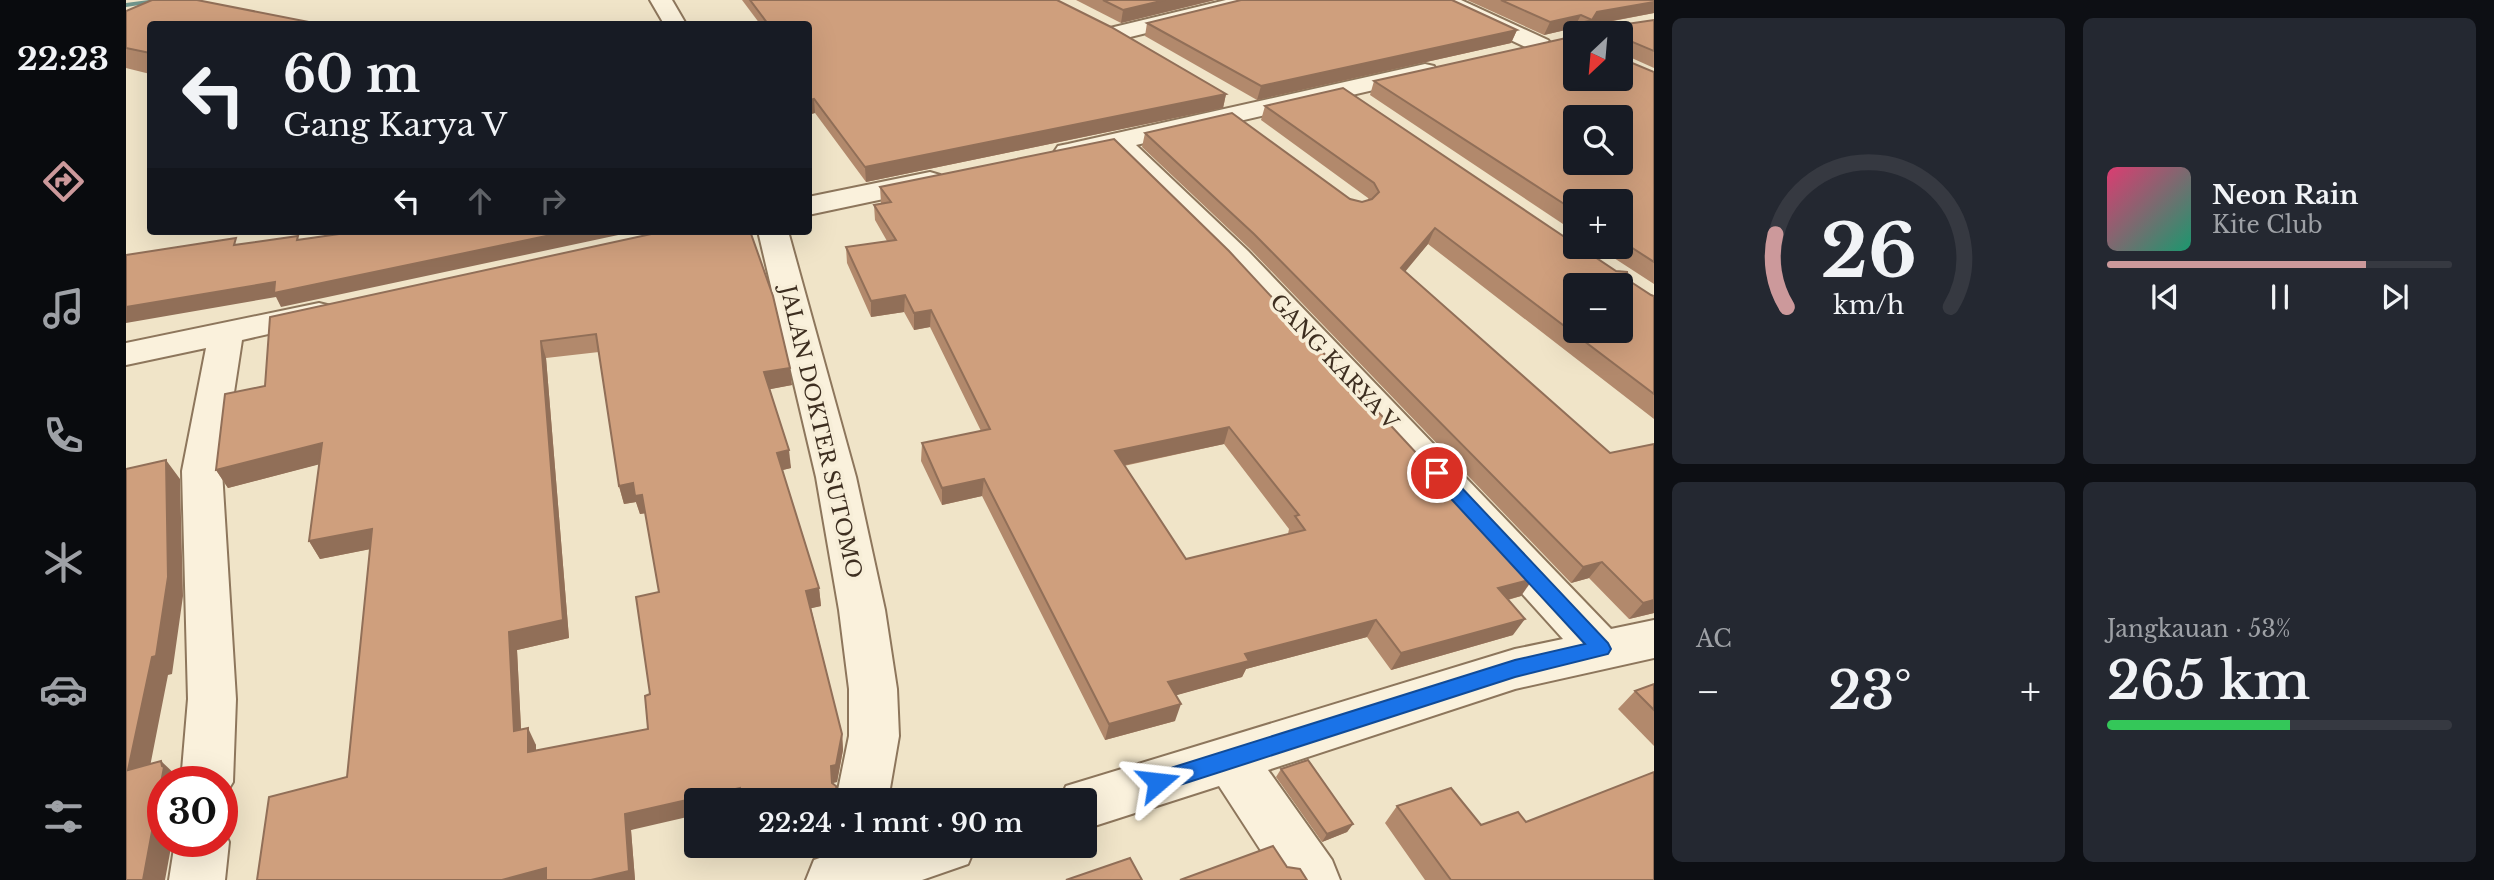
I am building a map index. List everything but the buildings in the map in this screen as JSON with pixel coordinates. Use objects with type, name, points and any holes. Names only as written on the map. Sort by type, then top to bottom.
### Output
[{"type":"street","points":[[661,0],[673,21]]},
{"type":"street","points":[[1118,33],[1252,0]]},
{"type":"street","points":[[1444,0],[1550,43],[1500,54]]},
{"type":"street","points":[[1097,22],[1152,52]]},
{"type":"street","points":[[1051,156],[1448,66]]},
{"type":"street","points":[[1343,91],[1377,114]]},
{"type":"street","points":[[1220,92],[1244,114],[1264,138]]},
{"type":"street","name":"GANG KARYA V","points":[[1118,142],[1237,258],[1601,649]]},
{"type":"street","points":[[812,205],[956,175]]},
{"type":"street","name":"JALAN DOKTER SUTOMO","points":[[774,235],[836,477],[862,610],[873,689],[874,736],[864,788]]},
{"type":"street","points":[[126,354],[346,307]]},
{"type":"street","points":[[208,766],[212,699],[202,471],[226,333]]},
{"type":"street","points":[[1097,800],[1515,669],[1654,639]]},
{"type":"street","points":[[1231,760],[1312,880]]},
{"type":"street","points":[[197,880],[200,857]]},
{"type":"street","points":[[832,880],[840,858]]},
{"type":"street","points":[[832,880],[906,858]]},
{"type":"waterway","points":[[126,5],[169,0]]},
{"type":"route","points":[[1158,782],[1515,669],[1601,649],[1437,473]]}]
